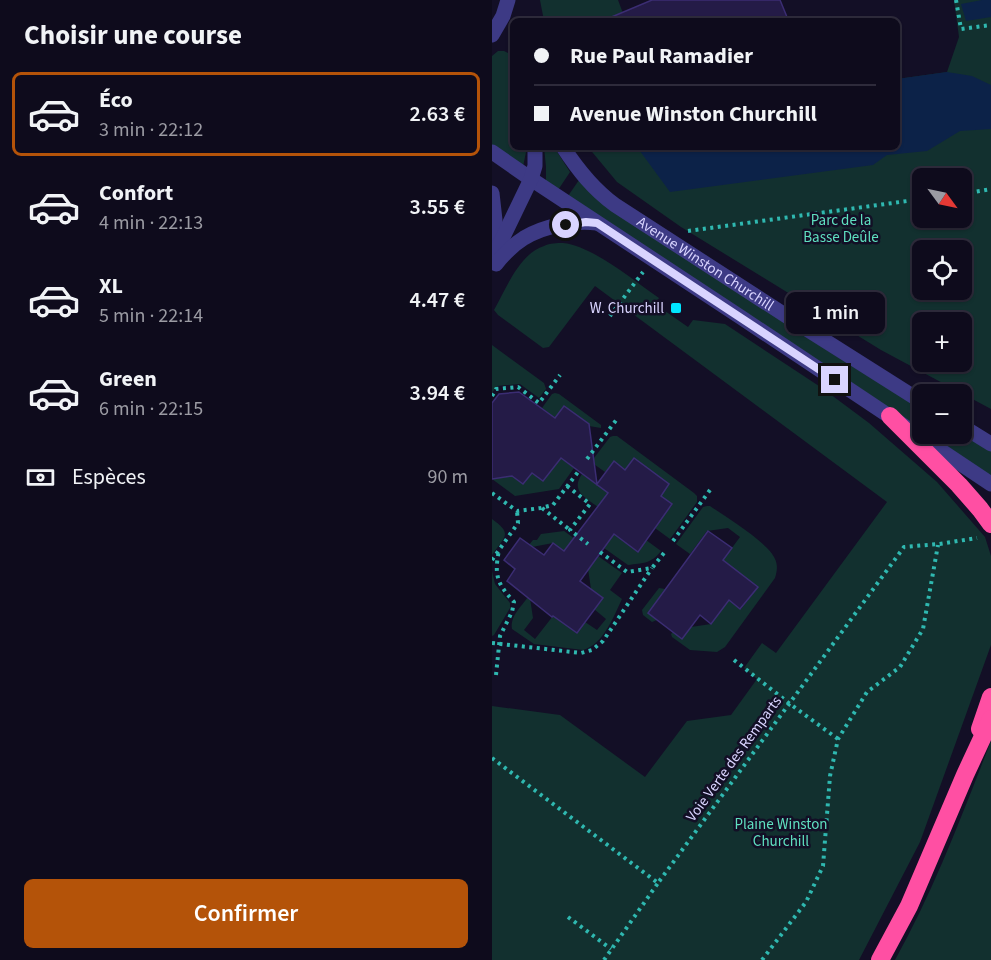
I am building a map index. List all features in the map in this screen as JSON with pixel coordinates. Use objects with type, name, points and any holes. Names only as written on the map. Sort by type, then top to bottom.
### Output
[{"type":"highway","points":[[890,416],[980,508],[988,531]]},
{"type":"highway","points":[[964,775],[991,697]]},
{"type":"highway","points":[[880,960],[909,906],[964,775],[991,718]]},
{"type":"street","points":[[508,0],[512,18]]},
{"type":"street","points":[[492,35],[503,16],[508,0]]},
{"type":"street","points":[[492,261],[531,179],[535,166],[535,150]]},
{"type":"street","name":"Avenue Winston Churchill","points":[[565,150],[578,171],[604,196],[804,328],[912,396]]},
{"type":"street","name":"Avenue Winston Churchill","points":[[492,152],[991,484]]},
{"type":"street","points":[[492,193],[495,220],[492,243]]},
{"type":"street","points":[[492,268],[513,246],[529,235],[548,228],[578,222],[597,223]]},
{"type":"street","points":[[972,432],[991,444]]},
{"type":"path","points":[[956,0],[961,29],[991,25]]},
{"type":"path","points":[[972,192],[991,189]]},
{"type":"path","points":[[666,238],[688,231],[912,200]]},
{"type":"path","points":[[610,316],[652,259]]},
{"type":"path","points":[[492,396],[496,389],[518,387],[539,403],[560,375]]},
{"type":"path","points":[[587,459],[617,419]]},
{"type":"path","points":[[492,493],[517,511],[541,508],[553,505],[578,472]]},
{"type":"path","points":[[567,486],[590,504],[570,530]]},
{"type":"path","points":[[673,541],[710,490]]},
{"type":"path","points":[[541,508],[588,544]]},
{"type":"path","points":[[492,560],[518,523],[517,511]]},
{"type":"path","name":"Voie Verte des Remparts","points":[[604,960],[904,547],[939,544],[988,531]]},
{"type":"path","points":[[762,960],[806,902],[823,866],[830,776],[838,739],[867,692],[900,667],[923,629],[939,544]]},
{"type":"path","points":[[496,675],[500,636],[512,612],[514,602],[501,588],[496,568],[499,550]]},
{"type":"path","points":[[600,552],[627,572],[652,568]]},
{"type":"path","points":[[492,643],[580,653],[592,650],[603,641],[664,553]]},
{"type":"path","points":[[734,660],[838,739]]},
{"type":"path","points":[[492,758],[658,883]]},
{"type":"path","points":[[568,917],[611,949]]},
{"type":"green space","points":[[540,0],[618,0],[624,16],[620,18],[543,18]]},
{"type":"green space","name":"Parc de la Basse Deûle","points":[[954,0],[991,0],[991,409],[972,399],[972,384],[944,384],[922,372],[972,372],[972,312],[912,312],[912,367],[881,350],[681,227],[617,182],[590,150],[900,150],[900,79],[947,72],[959,37]]},
{"type":"green space","points":[[498,51],[504,51],[510,58],[510,150],[526,150],[523,167],[492,145],[492,56]]},
{"type":"green space","points":[[544,150],[556,150],[570,172],[558,190],[546,182]]},
{"type":"green space","points":[[579,180],[608,206],[845,362],[912,403],[912,425],[568,196]]},
{"type":"green space","name":"Plaine Winston Churchill","points":[[563,243],[587,250],[613,265],[659,298],[655,304],[688,327],[693,320],[725,324],[822,388],[869,423],[937,482],[985,537],[991,556],[991,645],[920,842],[859,960],[492,960],[492,706],[560,715],[645,777],[687,721],[731,715],[757,679],[744,668],[762,643],[776,653],[887,502],[595,286],[549,347],[543,348],[498,315],[494,310],[514,273],[527,256],[546,245]]},
{"type":"green space","points":[[492,345],[544,383],[546,389],[539,398],[520,384],[497,386],[492,393]]},
{"type":"green space","points":[[555,393],[601,425],[601,428],[589,426],[564,406],[555,418],[542,408]]},
{"type":"green space","points":[[613,436],[617,436],[697,496],[697,502],[670,539],[655,528],[672,505],[661,496],[669,484],[625,470],[614,462],[605,472],[591,462]]},
{"type":"green space","points":[[972,440],[991,450],[991,478],[940,444],[972,444]]},
{"type":"green space","points":[[561,458],[574,468],[559,489],[515,496],[492,479],[512,476],[523,484],[532,473],[543,481]]},
{"type":"green space","points":[[582,474],[608,493],[598,507],[584,497],[579,490],[578,485]]},
{"type":"green space","points":[[710,506],[765,546],[775,559],[777,566],[775,578],[725,647],[717,652],[690,650],[671,634],[673,632],[682,639],[691,627],[711,624],[729,600],[741,609],[758,587],[723,560],[740,537],[728,528],[707,531],[690,554],[676,544],[703,507]]},
{"type":"green space","points":[[492,519],[503,528],[505,536],[492,555]]},
{"type":"green space","points":[[564,531],[586,547],[576,560],[553,543],[532,547],[529,545],[541,534]]},
{"type":"green space","points":[[614,534],[638,552],[646,540],[661,551],[650,561],[628,565],[604,548]]},
{"type":"green space","points":[[598,556],[622,573],[610,590],[622,599],[607,629],[596,642],[583,650],[534,644],[512,629],[514,616],[528,597],[533,618],[524,630],[535,639],[553,616],[577,633],[585,622],[597,630],[606,619],[594,609],[588,569]]},
{"type":"green space","points":[[492,571],[495,584],[510,603],[510,608],[492,636]]},
{"type":"green space","points":[[659,588],[665,589],[648,613],[657,620],[652,622],[643,615],[642,610]]},
{"type":"green space","points":[[991,741],[991,960],[895,960],[935,879]]},
{"type":"water","points":[[991,0],[991,17],[966,21],[961,4]]},
{"type":"water","points":[[947,72],[972,76],[991,85],[991,129],[960,131],[927,151],[887,155],[873,165],[670,192],[639,150],[900,150],[900,79]]},
{"type":"building","points":[[652,0],[780,0],[787,17],[784,18],[609,18]]},
{"type":"building","points":[[519,392],[555,418],[564,406],[589,424],[597,484],[614,461],[625,470],[634,458],[669,484],[661,496],[672,504],[638,552],[614,534],[580,581],[603,598],[577,633],[552,617],[507,581],[515,569],[504,560],[520,538],[544,555],[553,543],[564,551],[608,493],[561,458],[543,481],[532,473],[523,484],[512,476],[492,479],[492,403],[499,394]]},
{"type":"building","points":[[708,531],[732,548],[723,560],[758,587],[740,609],[729,600],[711,624],[700,615],[682,639],[648,613]]},
{"type":"place","name":"W. Churchill","points":[[676,308]]},
{"type":"route","points":[[566,225],[578,222],[597,223],[835,380]]}]
